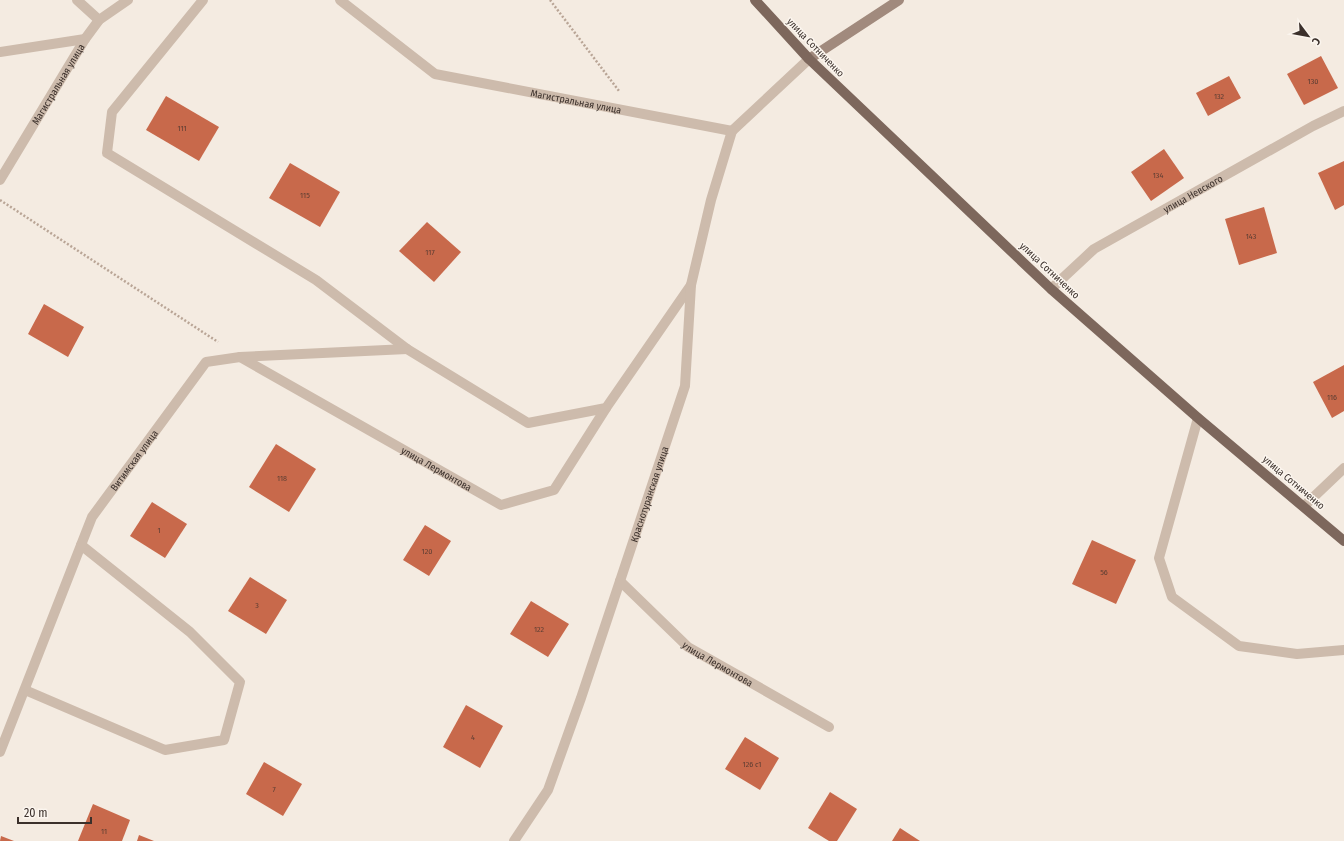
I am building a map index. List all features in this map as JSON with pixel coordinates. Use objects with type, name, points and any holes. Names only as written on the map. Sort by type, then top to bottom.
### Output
[{"type":"main road","name":"улица Сотниченко","points":[[755,0],[809,59],[1051,289],[1198,418],[1344,541]]},
{"type":"street","points":[[77,0],[99,20]]},
{"type":"street","name":"Магистральная улица","points":[[0,180],[85,39],[99,20],[128,0]]},
{"type":"street","points":[[203,0],[112,112],[107,153],[316,280],[407,350],[528,423],[606,408]]},
{"type":"street","name":"Магистральная улица","points":[[340,0],[435,74],[732,131]]},
{"type":"street","points":[[732,131],[809,59],[895,1]]},
{"type":"street","points":[[0,52],[85,39]]},
{"type":"street","name":"улица Невского","points":[[1051,289],[1094,249],[1313,126],[1344,111]]},
{"type":"street","name":"Краснотуранская улица","points":[[514,841],[548,790],[581,698],[685,386],[691,285],[711,200],[732,131]]},
{"type":"street","name":"улица Лермонтова","points":[[240,357],[501,505],[554,490],[606,408],[691,285]]},
{"type":"street","name":"Витимская улица","points":[[0,752],[92,517],[206,362],[240,357],[407,350]]},
{"type":"street","points":[[1198,418],[1159,558],[1172,597],[1240,646],[1297,654],[1344,650]]},
{"type":"street","points":[[1304,506],[1344,468]]},
{"type":"street","points":[[25,690],[165,750],[224,740],[240,682],[190,632],[81,545]]},
{"type":"street","name":"улица Лермонтова","points":[[620,581],[688,647],[829,727]]},
{"type":"path","points":[[550,0],[636,113]]},
{"type":"path","points":[[0,200],[240,357]]},
{"type":"building","points":[[1321,56],[1338,88],[1304,105],[1287,74]]},
{"type":"building","points":[[1229,76],[1241,98],[1208,116],[1196,93]]},
{"type":"building","points":[[166,96],[219,127],[199,161],[146,130]]},
{"type":"building","points":[[1164,149],[1184,178],[1151,201],[1131,172]]},
{"type":"building","points":[[1344,161],[1344,205],[1335,210],[1318,173]]},
{"type":"building","points":[[290,163],[340,192],[320,227],[269,198]]},
{"type":"building","points":[[1264,207],[1277,253],[1239,265],[1225,219]]},
{"type":"building","points":[[427,222],[461,252],[434,282],[399,251]]},
{"type":"building","points":[[44,304],[84,327],[68,357],[28,334]]},
{"type":"building","points":[[1344,365],[1344,411],[1332,418],[1313,382]]},
{"type":"building","points":[[276,444],[316,469],[289,512],[249,487]]},
{"type":"building","points":[[152,502],[187,524],[165,558],[130,536]]},
{"type":"building","points":[[425,525],[451,541],[429,576],[403,560]]},
{"type":"building","points":[[1092,540],[1136,560],[1116,604],[1072,584]]},
{"type":"building","points":[[250,577],[287,600],[266,634],[228,611]]},
{"type":"building","points":[[531,601],[569,624],[548,657],[510,634]]},
{"type":"building","points":[[466,705],[503,726],[480,768],[443,747]]},
{"type":"building","points":[[745,737],[779,758],[760,790],[725,769]]},
{"type":"building","points":[[264,762],[302,784],[283,816],[246,794]]},
{"type":"building","points":[[830,792],[857,809],[837,841],[829,841],[808,828]]},
{"type":"building","points":[[93,804],[130,820],[122,841],[78,841]]},
{"type":"building","points":[[900,828],[920,841],[892,841]]},
{"type":"building","points":[[139,835],[154,841],[137,841]]},
{"type":"building","points":[[1,836],[14,841],[0,841]]}]
